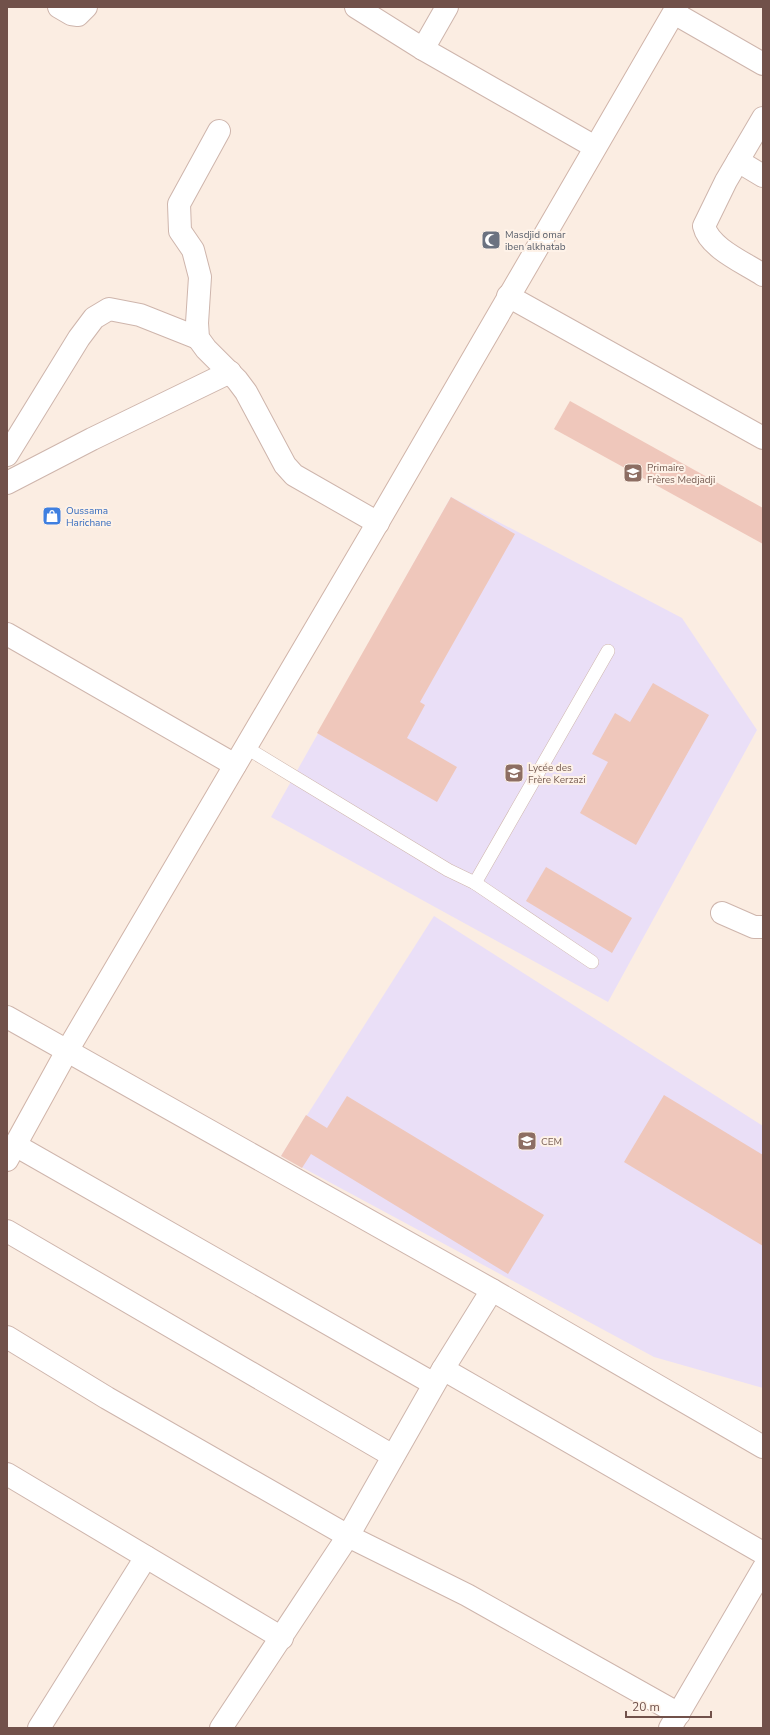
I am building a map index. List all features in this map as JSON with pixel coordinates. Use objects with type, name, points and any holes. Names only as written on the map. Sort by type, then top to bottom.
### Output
[{"type":"street","points":[[58,7],[71,14],[78,15],[86,7]]},
{"type":"street","points":[[356,7],[423,49],[595,147]]},
{"type":"street","points":[[423,49],[447,7]]},
{"type":"street","points":[[763,64],[676,10],[508,296],[378,523],[67,1051],[11,1152],[438,1377],[763,1553]]},
{"type":"street","points":[[763,118],[738,161],[704,226],[706,233],[716,245],[763,275]]},
{"type":"street","points":[[219,132],[179,204],[180,232],[193,250],[200,277],[197,323],[198,338],[206,349],[230,372],[246,392],[285,465],[294,475],[378,523]]},
{"type":"street","points":[[738,161],[763,176]]},
{"type":"street","points":[[508,296],[763,438]]},
{"type":"street","points":[[7,455],[79,338],[94,318],[109,309],[140,315],[198,338]]},
{"type":"street","points":[[7,483],[92,439],[230,372]]},
{"type":"street","points":[[7,634],[240,756]]},
{"type":"street","points":[[722,913],[754,927],[763,927]]},
{"type":"street","points":[[7,1017],[492,1290],[763,1447]]},
{"type":"street","points":[[7,1231],[393,1456]]},
{"type":"street","points":[[221,1728],[282,1638],[348,1536],[438,1377],[492,1290]]},
{"type":"street","points":[[7,1337],[107,1398],[348,1536],[467,1595],[675,1721],[763,1569]]},
{"type":"street","points":[[7,1474],[282,1638]]},
{"type":"street","points":[[39,1728],[146,1557]]},
{"type":"lane","points":[[475,883],[608,650]]},
{"type":"lane","points":[[240,756],[448,870],[475,883],[592,962]]},
{"type":"shaded area","name":"Lycée des Frère Kerzazi","points":[[451,497],[682,618],[757,730],[608,1002],[271,817]]},
{"type":"shaded area","name":"CEM","points":[[434,916],[763,1126],[763,1388],[654,1357],[281,1156]]},
{"type":"building","points":[[570,401],[763,508],[763,544],[554,429]]},
{"type":"building","points":[[451,497],[515,534],[420,702],[425,705],[407,738],[457,767],[437,802],[317,733]]},
{"type":"building","points":[[653,683],[709,715],[636,845],[580,813],[608,762],[592,754],[615,713],[630,722]]},
{"type":"building","points":[[546,867],[632,918],[612,953],[526,901]]},
{"type":"building","points":[[664,1095],[763,1155],[763,1246],[624,1162]]},
{"type":"building","points":[[347,1096],[544,1215],[508,1274],[311,1154],[302,1168],[281,1156],[306,1115],[327,1128]]},
{"type":"place","name":"Masdjid omar iben alkhatab","points":[[491,240]]},
{"type":"place","name":"Primaire Frères Medjadji","points":[[633,473]]},
{"type":"place","name":"Oussama Harichane","points":[[52,516]]},
{"type":"place","name":"Lycée des Frère Kerzazi","points":[[514,773]]},
{"type":"place","name":"CEM","points":[[527,1141]]}]
